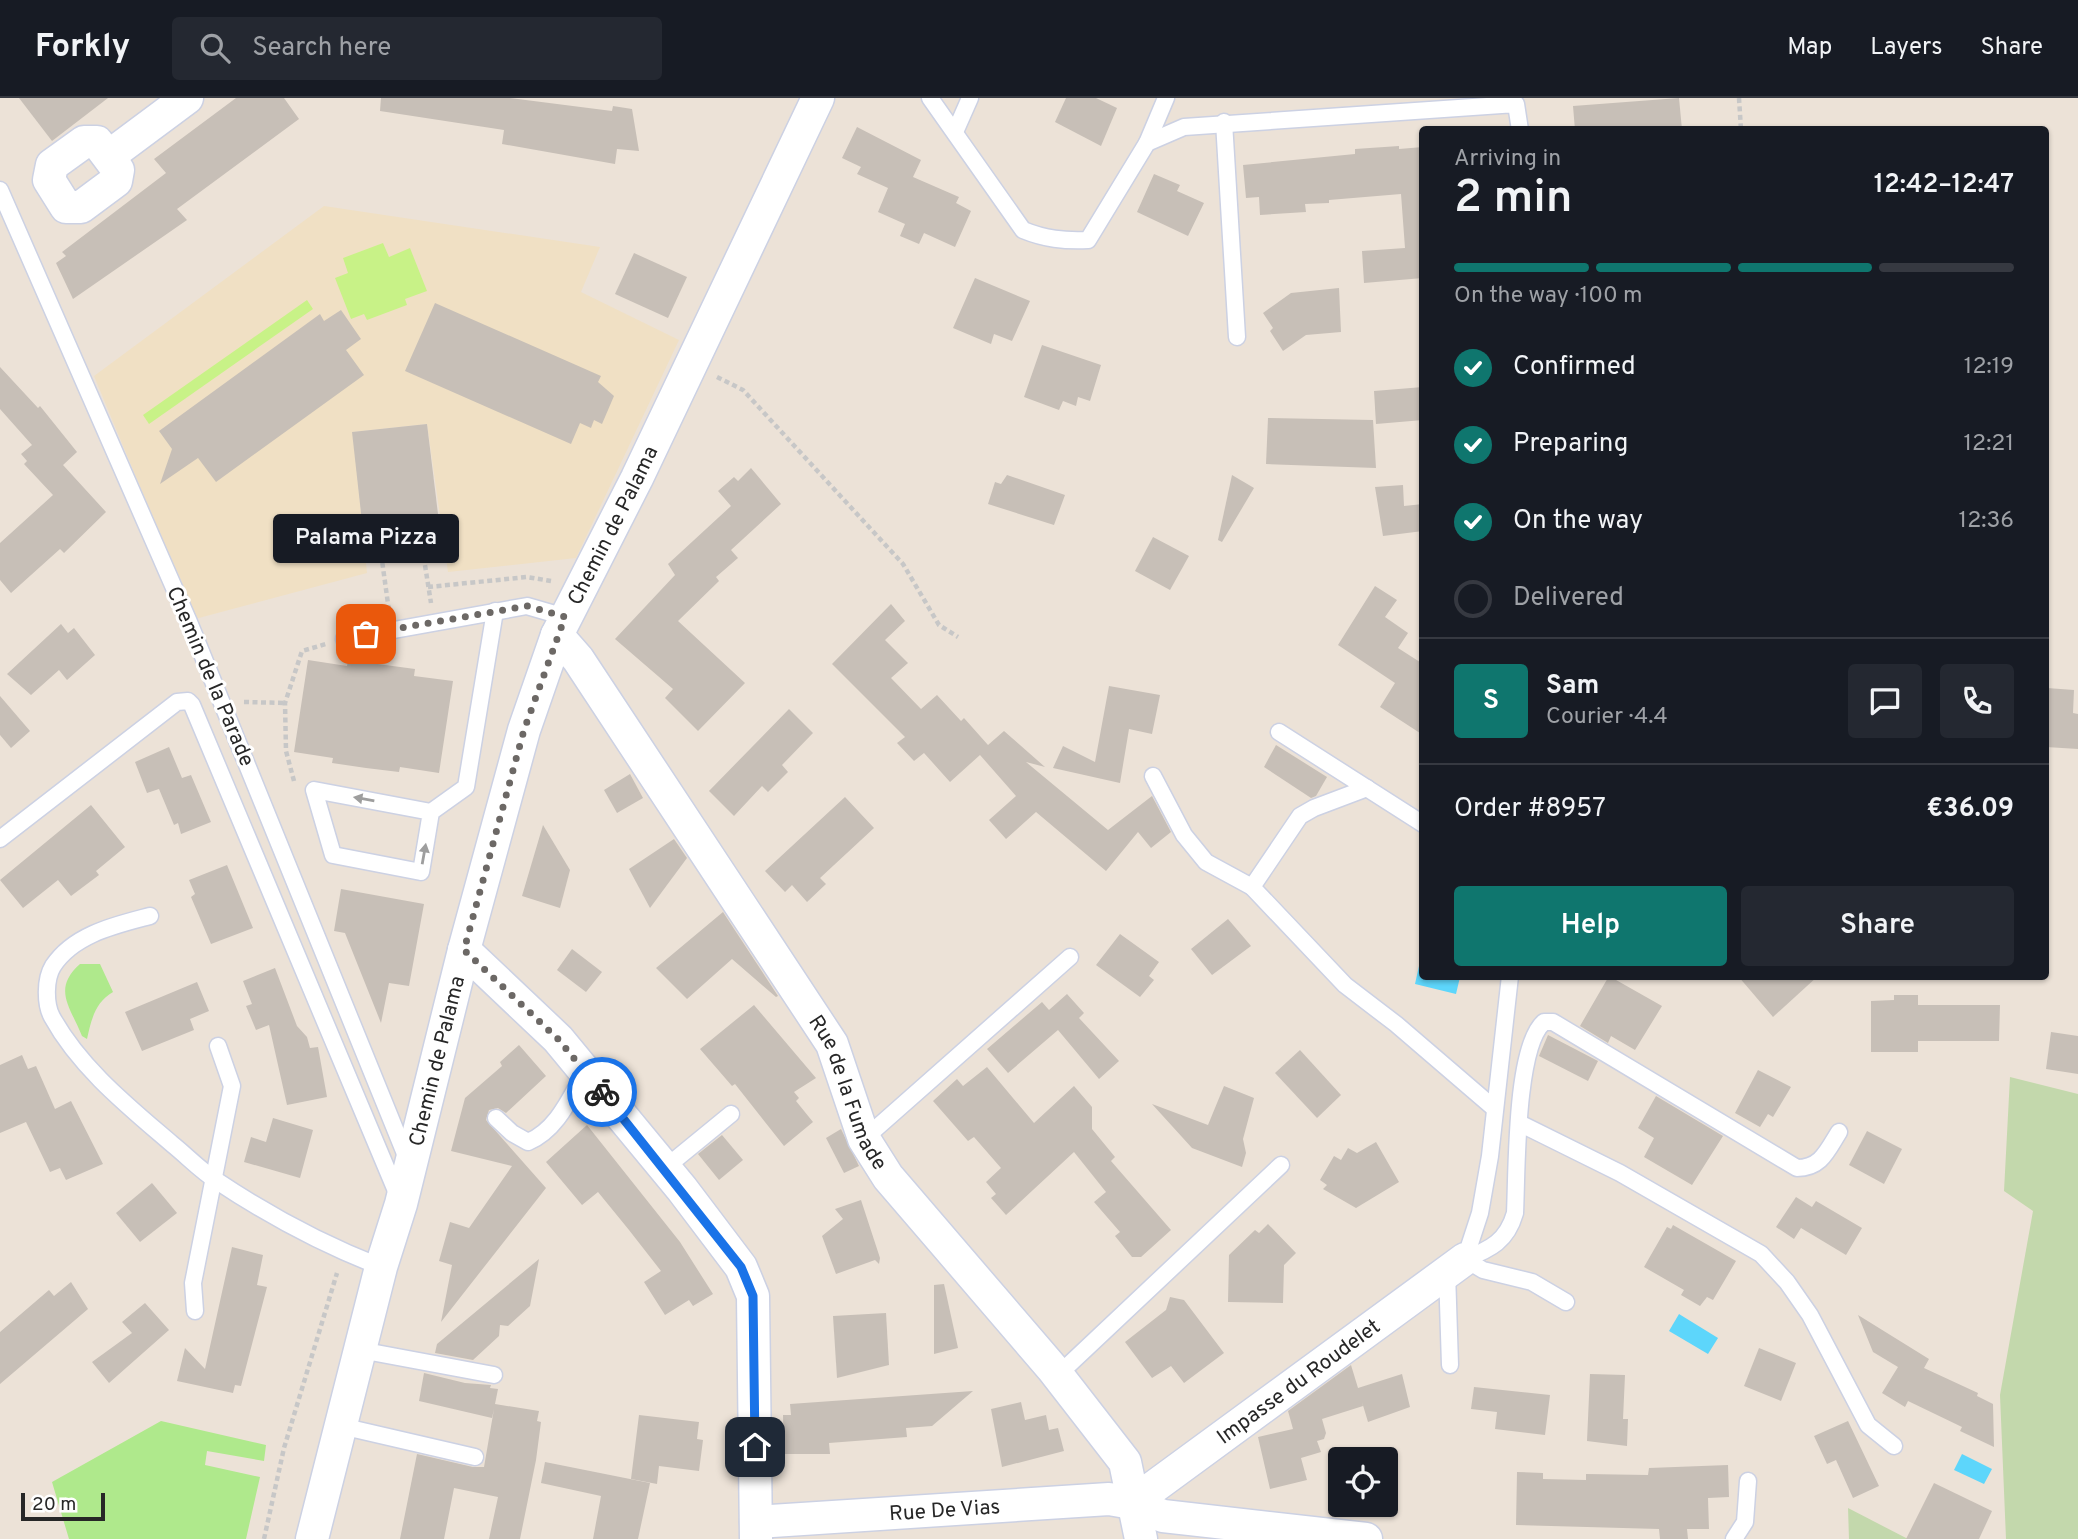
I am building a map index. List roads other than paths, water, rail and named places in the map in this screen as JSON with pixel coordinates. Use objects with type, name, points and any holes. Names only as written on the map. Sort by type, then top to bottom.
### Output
[{"type":"street","points":[[109,156],[187,98]]},
{"type":"street","name":"Chemin de Palama","points":[[312,1539],[381,1267],[411,1166],[464,950],[524,730],[561,626],[691,364],[818,98]]},
{"type":"street","name":"Rue de la Fumade","points":[[561,626],[578,659],[832,1044],[864,1139],[888,1177],[1058,1375],[1125,1462],[1141,1539]]},
{"type":"street","points":[[464,950],[558,1039],[665,1168],[741,1267],[753,1296],[756,1531]]},
{"type":"street","name":"Impasse du Roudelet","points":[[1132,1503],[1456,1265]]},
{"type":"street","name":"Rue De Vias","points":[[756,1531],[1109,1499],[1132,1503],[1163,1516],[1366,1539]]},
{"type":"lane","points":[[930,98],[1023,230],[1045,239],[1071,241],[1088,240],[1147,143],[1166,98]]},
{"type":"lane","points":[[955,132],[970,98]]},
{"type":"lane","points":[[1147,143],[1184,127],[1224,122],[1516,101],[1519,126]]},
{"type":"lane","points":[[1224,122],[1237,337]]},
{"type":"lane","name":"Chemin de la Parade","points":[[0,190],[225,708],[411,1166]]},
{"type":"lane","points":[[344,639],[391,628],[527,606],[561,626]]},
{"type":"lane","points":[[431,812],[314,790],[333,855],[421,872],[431,812],[466,787],[495,611]]},
{"type":"lane","points":[[0,839],[177,702],[188,701],[192,705],[401,1204]]},
{"type":"lane","points":[[1279,732],[1419,821]]},
{"type":"lane","points":[[1153,776],[1184,835],[1206,862],[1252,887],[1345,985],[1396,1024],[1495,1109]]},
{"type":"lane","points":[[1252,887],[1300,816],[1367,788]]},
{"type":"lane","points":[[150,916],[98,930],[67,951],[52,967],[47,989],[51,1015],[71,1045],[116,1095],[214,1180],[351,1255],[381,1267]]},
{"type":"lane","points":[[864,1139],[1070,957]]},
{"type":"lane","points":[[1450,1365],[1456,1265],[1480,1213],[1510,980]]},
{"type":"lane","points":[[1456,1265],[1493,1248],[1511,1226],[1516,1213],[1522,1088],[1534,1035],[1544,1022],[1553,1022],[1797,1168],[1810,1168],[1821,1161],[1839,1132]]},
{"type":"lane","points":[[195,1311],[193,1283],[232,1086],[218,1046]]},
{"type":"lane","points":[[496,1118],[512,1133],[528,1142],[543,1136],[559,1117],[585,1072]]},
{"type":"lane","points":[[665,1168],[731,1114]]},
{"type":"lane","points":[[1519,1123],[1620,1173],[1761,1254],[1787,1282],[1810,1315],[1868,1425],[1894,1446]]},
{"type":"lane","points":[[1058,1375],[1281,1165]]},
{"type":"lane","points":[[1456,1265],[1532,1282],[1566,1302]]},
{"type":"lane","points":[[360,1350],[494,1375]]},
{"type":"lane","points":[[341,1426],[475,1457]]},
{"type":"lane","points":[[1734,1539],[1745,1522],[1748,1481]]},
{"type":"water","points":[[1419,966],[1419,980],[1459,980],[1456,994],[1415,984]]},
{"type":"water","points":[[1679,1314],[1718,1338],[1708,1354],[1669,1331]]},
{"type":"water","points":[[1962,1454],[1992,1469],[1984,1484],[1954,1470]]},
{"type":"place","name":"Palama Pizza","points":[[366,634]]}]
